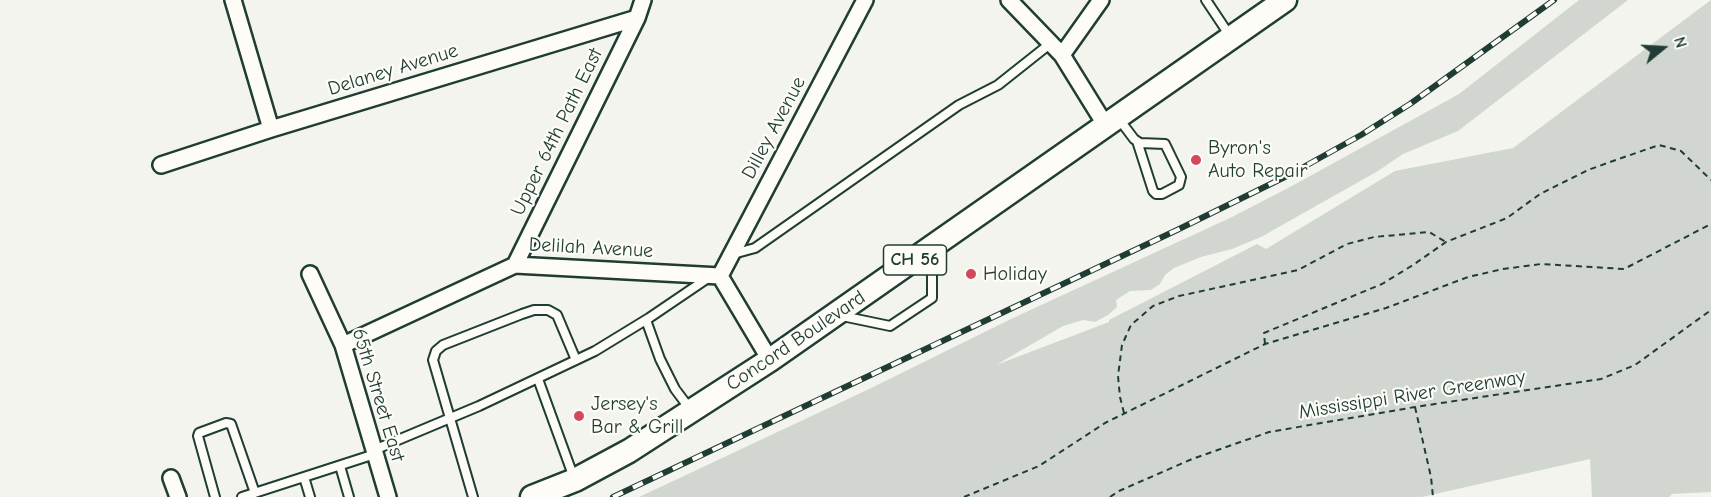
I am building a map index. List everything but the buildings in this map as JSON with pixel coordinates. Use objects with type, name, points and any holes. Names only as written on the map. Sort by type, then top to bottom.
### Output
[{"type":"main road","name":"Concord Boulevard","points":[[531,497],[575,480],[629,451],[770,360],[1285,0]]},
{"type":"street","points":[[233,0],[272,129]]},
{"type":"street","name":"Upper 64th Path East","points":[[515,265],[637,18],[643,0]]},
{"type":"street","name":"Dilley Avenue","points":[[716,275],[731,254],[866,0]]},
{"type":"street","points":[[1009,0],[1062,55],[1112,122]]},
{"type":"street","points":[[1062,55],[1101,0]]},
{"type":"street","name":"Delaney Avenue","points":[[162,165],[272,129],[637,18]]},
{"type":"street","name":"Delilah Avenue","points":[[343,345],[515,265],[716,275]]},
{"type":"street","name":"65th Street East","points":[[310,274],[343,345],[388,497]]},
{"type":"street","points":[[716,275],[770,360]]},
{"type":"street","points":[[171,478],[178,497]]},
{"type":"lane","points":[[1206,0],[1231,38]]},
{"type":"lane","points":[[731,254],[755,248],[959,105],[998,85],[1051,42]]},
{"type":"lane","points":[[1112,122],[1140,143],[1164,144],[1181,177],[1179,185],[1162,194],[1156,194],[1153,191],[1137,141]]},
{"type":"lane","points":[[835,315],[890,326],[932,298],[932,248]]},
{"type":"lane","points":[[243,497],[340,466],[375,452],[538,379],[646,320],[716,275]]},
{"type":"lane","points":[[473,497],[432,360],[436,351],[443,345],[534,310],[548,310],[557,315],[576,360]]},
{"type":"lane","points":[[646,320],[652,341],[675,389],[692,411]]},
{"type":"lane","points":[[538,379],[575,480]]},
{"type":"lane","points":[[215,497],[198,436],[199,433],[226,423],[231,424],[255,493]]},
{"type":"lane","points":[[340,466],[349,497]]},
{"type":"lane","points":[[304,477],[310,497]]},
{"type":"path","points":[[1265,344],[1264,333],[1382,284],[1446,242],[1507,218],[1540,194],[1588,170],[1659,145],[1681,151],[1711,180]]},
{"type":"path","points":[[964,497],[1039,466],[1105,423],[1265,344],[1386,308],[1468,277],[1503,269],[1541,264],[1624,269],[1711,224]]},
{"type":"path","points":[[1125,413],[1120,397],[1118,376],[1122,345],[1131,325],[1153,306],[1179,296],[1298,270],[1347,244],[1374,237],[1429,232],[1446,242]]},
{"type":"path","name":"Mississippi River Greenway","points":[[1110,497],[1192,459],[1269,432],[1601,379],[1635,364],[1711,310]]},
{"type":"path","points":[[1415,407],[1431,477],[1433,497]]},
{"type":"shaded area","points":[[1579,0],[1628,0],[1458,131],[1403,154],[1378,171],[1261,237],[1174,268],[1165,275],[1160,284],[1151,290],[1130,291],[1116,300],[1117,307],[1108,315],[1095,322],[1083,320],[1063,326],[996,365],[1109,322],[1257,244],[1266,249],[1395,171],[1513,148],[1711,0],[1711,492],[1672,494],[1669,497],[1592,497],[1590,459],[1422,497],[639,497],[867,390],[1013,318],[1232,217],[1290,187],[1459,94]]},
{"type":"railway","points":[[613,497],[1291,174],[1361,135],[1410,104],[1554,0]]},
{"type":"place","name":"Byron's Auto Repair","points":[[1196,160]]},
{"type":"place","name":"Holiday","points":[[971,274]]},
{"type":"place","name":"Jersey's Bar & Grill","points":[[579,416]]}]
